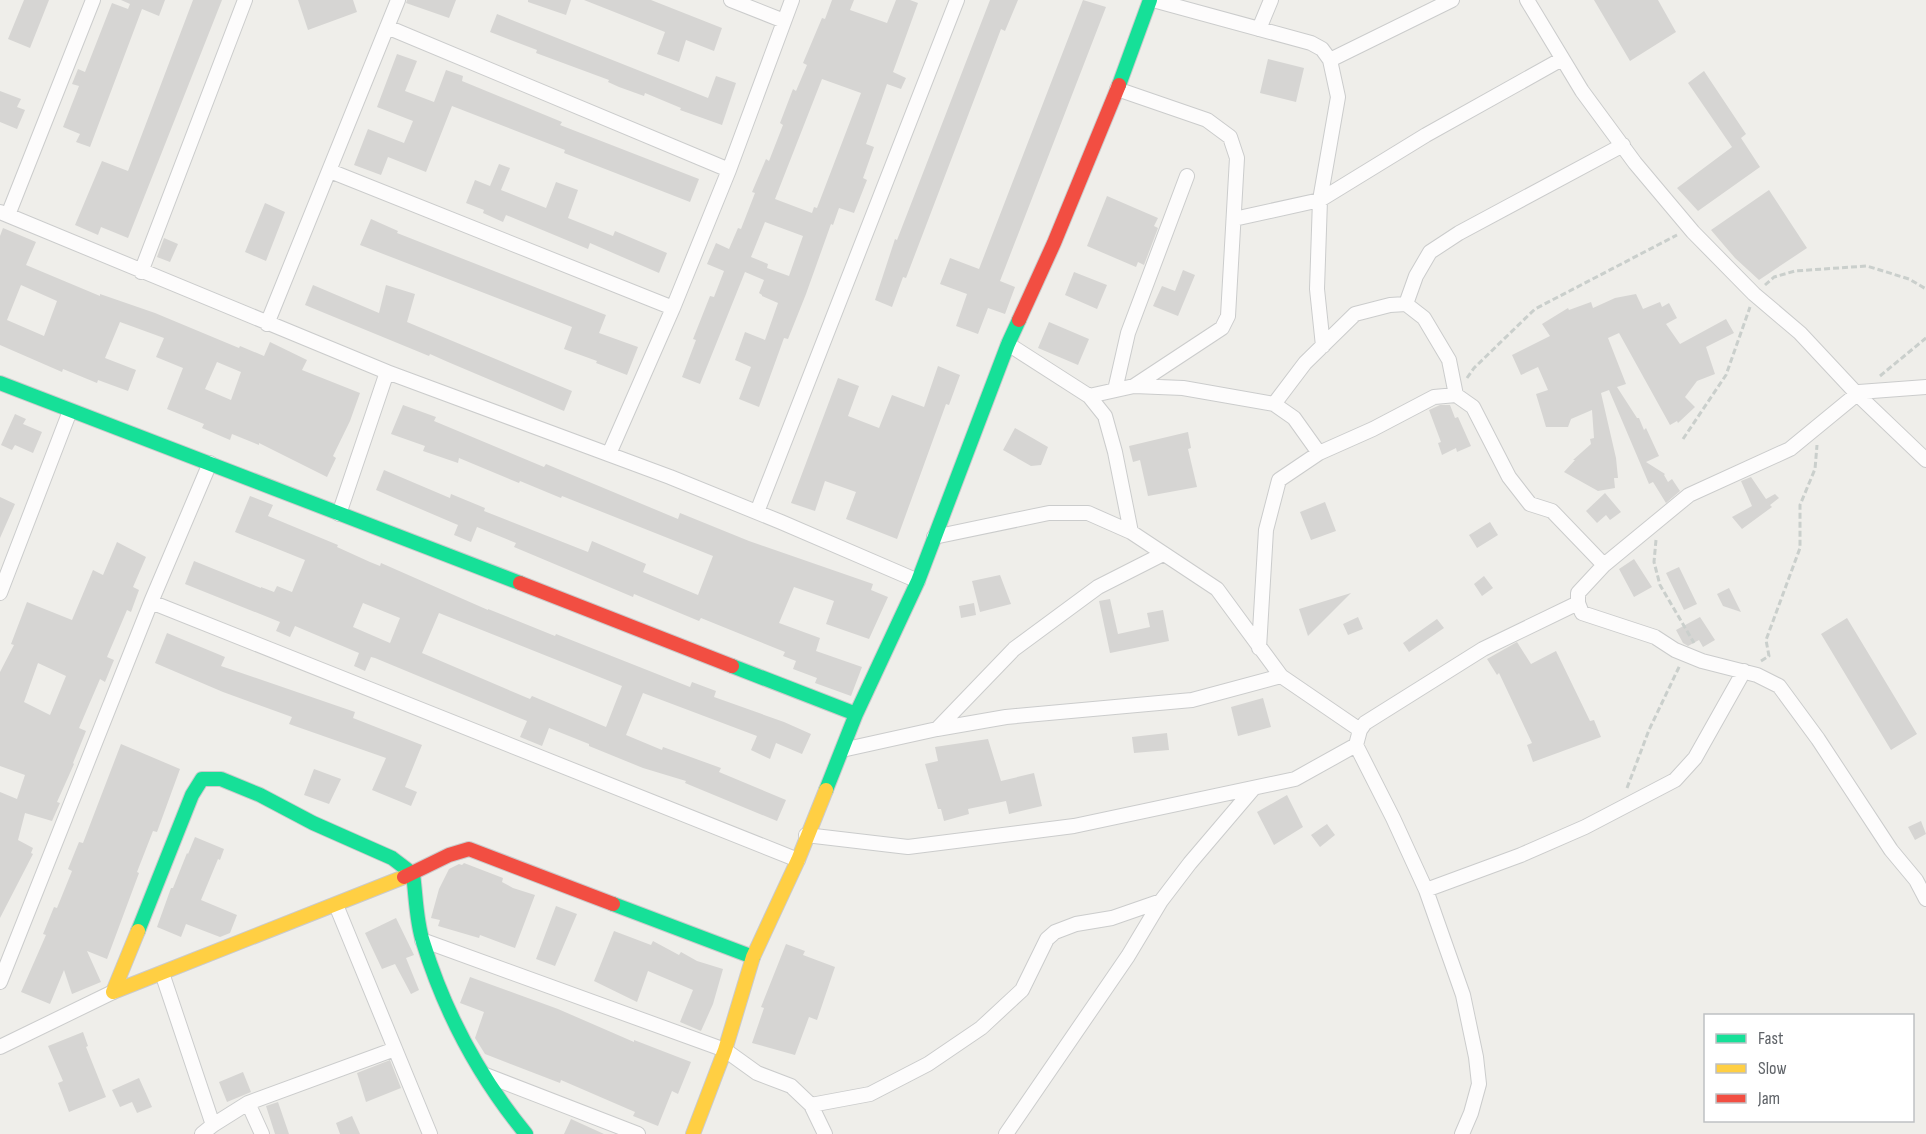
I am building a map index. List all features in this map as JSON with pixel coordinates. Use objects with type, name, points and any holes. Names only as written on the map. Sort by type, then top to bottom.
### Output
[{"type":"street","points":[[93,0],[4,214],[267,324],[387,372],[609,454],[757,512],[918,581]]},
{"type":"street","points":[[141,272],[245,0]]},
{"type":"street","points":[[267,324],[398,0]]},
{"type":"street","points":[[730,0],[783,21]]},
{"type":"street","points":[[609,454],[673,308],[729,170],[792,0]]},
{"type":"street","points":[[757,512],[957,0]]},
{"type":"street","points":[[693,1134],[725,1050],[753,957],[798,860],[855,714],[918,581],[1008,344],[1054,243],[1152,0],[1311,43],[1322,49],[1330,60],[1338,97],[1320,200],[1317,289],[1323,346]]},
{"type":"street","points":[[1259,29],[1271,0]]},
{"type":"street","points":[[1330,60],[1452,0]]},
{"type":"street","points":[[1527,0],[1582,91],[1689,228],[1754,294],[1800,333],[1926,460]]},
{"type":"street","points":[[387,27],[729,170]]},
{"type":"street","points":[[1234,219],[1320,200],[1426,135],[1562,59]]},
{"type":"street","points":[[1117,89],[1207,120],[1230,137],[1237,158],[1228,316],[1222,328],[1134,386]]},
{"type":"street","points":[[1406,304],[1416,276],[1430,252],[1459,233],[1623,145]]},
{"type":"street","points":[[330,171],[673,308]]},
{"type":"street","points":[[1115,390],[1128,333],[1187,176]]},
{"type":"street","points":[[1274,404],[1305,363],[1355,314],[1390,305],[1406,304],[1424,318],[1432,328],[1449,360],[1456,395]]},
{"type":"street","points":[[1008,344],[1089,396],[1105,416],[1115,452],[1131,532]]},
{"type":"street","points":[[339,514],[387,372]]},
{"type":"street","points":[[0,383],[855,714]]},
{"type":"street","points":[[1089,396],[1134,386],[1182,388],[1274,404],[1294,418],[1318,453]]},
{"type":"street","points":[[1926,387],[1858,393],[1790,449],[1689,495],[1604,565],[1578,593],[1578,603],[1582,613],[1655,637],[1702,661],[1757,675],[1779,686],[1891,850],[1916,880],[1926,899]]},
{"type":"street","points":[[1259,648],[1266,530],[1279,480],[1318,453],[1373,429],[1434,397],[1456,395],[1473,407],[1509,477],[1530,504],[1552,511],[1604,565]]},
{"type":"street","points":[[0,593],[70,411]]},
{"type":"street","points":[[0,982],[151,602],[210,463]]},
{"type":"street","points":[[934,537],[1049,513],[1088,513],[1131,532],[1217,589],[1281,676],[1360,730]]},
{"type":"street","points":[[938,729],[1014,648],[1098,587],[1163,555]]},
{"type":"street","points":[[151,602],[798,860]]},
{"type":"street","points":[[1462,1134],[1479,1084],[1476,1056],[1463,995],[1426,890],[1356,745],[1360,730],[1365,723],[1483,649],[1578,603]]},
{"type":"street","points":[[1426,890],[1521,855],[1623,808],[1675,780],[1695,759],[1744,671]]},
{"type":"street","points":[[842,750],[1006,717],[1192,700],[1281,676]]},
{"type":"street","points":[[806,835],[908,847],[1074,826],[1295,779],[1356,745]]},
{"type":"street","points":[[113,992],[180,830],[192,795],[202,779],[221,779],[260,795],[313,823],[392,858],[413,874],[422,940],[458,1033],[503,1106],[526,1134]]},
{"type":"street","points":[[1006,1134],[1128,956],[1161,902],[1190,863],[1253,789]]},
{"type":"street","points":[[0,1047],[113,992],[413,874],[449,855],[469,849],[753,957]]},
{"type":"street","points":[[811,1105],[870,1094],[928,1064],[981,1028],[1022,990],[1047,939],[1055,932],[1076,924],[1112,918],[1161,902]]},
{"type":"street","points":[[336,904],[430,1134]]},
{"type":"street","points":[[422,940],[725,1050],[757,1073],[791,1086],[811,1105],[825,1134]]},
{"type":"street","points":[[162,973],[208,1130],[248,1103],[395,1049]]},
{"type":"street","points":[[483,1074],[638,1134]]},
{"type":"street","points":[[248,1103],[262,1134]]},
{"type":"path","points":[[1456,395],[1474,368],[1535,309],[1689,228]]},
{"type":"path","points":[[1683,439],[1726,375],[1754,294],[1774,277],[1795,272],[1867,266],[1909,279],[1926,289]]},
{"type":"path","points":[[1858,393],[1926,338]]},
{"type":"path","points":[[1744,671],[1769,656],[1766,640],[1800,548],[1800,505],[1815,468],[1818,426]]},
{"type":"path","points":[[1657,537],[1654,562],[1660,585],[1691,637],[1702,661]]},
{"type":"path","points":[[1623,808],[1627,787],[1649,730],[1686,654]]},
{"type":"building","points":[[24,0],[49,0],[30,48],[8,39]]},
{"type":"building","points":[[121,0],[165,0],[159,16],[142,9],[90,147],[76,142],[80,134],[63,127],[79,86],[72,84],[78,69],[85,72],[112,3],[128,9],[130,4]]},
{"type":"building","points":[[193,0],[222,0],[128,238],[101,227],[98,235],[75,225],[102,161],[128,171]]},
{"type":"building","points":[[298,0],[353,0],[357,12],[308,30]]},
{"type":"building","points":[[407,0],[456,0],[449,18],[406,3]]},
{"type":"building","points":[[528,0],[571,0],[566,15],[528,2]]},
{"type":"building","points":[[584,0],[651,0],[722,28],[714,51],[686,40],[679,62],[657,54],[665,32]]},
{"type":"building","points":[[832,0],[854,0],[850,10],[887,23],[896,0],[910,0],[918,3],[893,72],[906,78],[901,89],[887,84],[866,144],[874,147],[863,178],[867,180],[854,213],[839,208],[833,225],[831,224],[806,294],[788,339],[784,338],[759,407],[739,399],[751,367],[735,360],[745,332],[765,340],[778,303],[759,293],[764,280],[745,272],[700,384],[682,377],[696,340],[693,339],[710,296],[714,297],[724,271],[707,264],[716,243],[729,249],[738,228],[741,229],[755,193],[752,192],[766,159],[769,161],[783,125],[780,123],[793,89],[796,91],[807,65],[803,63],[822,18],[825,19]],"holes":[[[822,79],[861,93],[817,208],[814,207],[812,213],[775,199]],[[765,222],[803,236],[789,276],[767,268],[768,264],[751,257]]]},
{"type":"building","points":[[990,0],[1018,0],[1005,31],[1001,29],[906,278],[903,277],[892,307],[875,300],[895,239],[897,240]]},
{"type":"building","points":[[1083,0],[1106,7],[1000,281],[1015,287],[1005,314],[988,308],[978,334],[956,326],[967,294],[940,284],[950,258],[979,269]]},
{"type":"building","points":[[1594,0],[1658,0],[1676,32],[1630,61]]},
{"type":"building","points":[[497,14],[708,98],[716,76],[736,83],[722,125],[680,110],[681,108],[645,93],[644,96],[619,87],[608,82],[609,80],[536,53],[537,50],[490,32]]},
{"type":"building","points":[[397,54],[417,61],[405,91],[434,102],[446,70],[463,76],[462,81],[562,122],[560,125],[699,179],[690,202],[452,106],[426,172],[388,157],[381,175],[354,165],[368,129],[404,143],[413,121],[377,107]]},
{"type":"building","points":[[1268,59],[1304,68],[1296,102],[1260,93]]},
{"type":"building","points":[[1704,71],[1746,134],[1741,138],[1760,167],[1698,211],[1677,188],[1732,147],[1688,83]]},
{"type":"building","points":[[0,91],[21,99],[17,107],[25,110],[17,129],[0,122]]},
{"type":"building","points":[[499,164],[510,168],[501,190],[546,208],[556,182],[578,190],[568,218],[613,236],[615,231],[667,253],[659,273],[590,243],[588,249],[506,215],[503,222],[483,213],[484,210],[466,203],[475,180],[490,186]]},
{"type":"building","points":[[1769,190],[1807,248],[1759,280],[1735,258],[1711,230]]},
{"type":"building","points":[[1107,196],[1158,218],[1154,226],[1158,228],[1144,265],[1138,262],[1136,267],[1087,246]]},
{"type":"building","points":[[265,203],[285,212],[266,261],[245,252]]},
{"type":"building","points":[[371,219],[398,231],[397,233],[606,315],[599,333],[638,347],[627,375],[564,349],[572,327],[360,245]]},
{"type":"building","points":[[3,228],[36,242],[26,265],[100,296],[100,294],[155,313],[264,356],[270,342],[307,360],[302,370],[360,393],[350,421],[333,456],[336,458],[327,477],[259,443],[259,445],[232,434],[230,440],[202,428],[204,424],[167,409],[183,368],[156,357],[164,338],[120,322],[105,358],[136,370],[128,391],[98,380],[97,383],[63,369],[62,372],[0,345],[0,236]],"holes":[[[21,285],[57,301],[44,336],[7,320]],[[217,362],[241,372],[231,400],[205,389]]]},
{"type":"building","points":[[164,238],[178,244],[170,262],[157,257]]},
{"type":"building","points":[[1183,270],[1195,275],[1178,316],[1153,306],[1162,286],[1175,291]]},
{"type":"building","points":[[1074,272],[1107,285],[1097,309],[1065,295]]},
{"type":"building","points":[[313,285],[379,313],[386,285],[415,294],[407,322],[572,391],[564,411],[430,354],[429,356],[305,305]]},
{"type":"building","points":[[1636,294],[1643,309],[1660,302],[1662,307],[1669,303],[1677,318],[1666,324],[1680,344],[1726,319],[1734,333],[1706,347],[1715,374],[1697,381],[1685,397],[1695,407],[1678,423],[1677,421],[1670,425],[1619,333],[1608,338],[1626,384],[1617,387],[1639,418],[1644,430],[1646,428],[1659,456],[1646,462],[1665,474],[1668,482],[1672,479],[1680,491],[1666,503],[1653,482],[1649,484],[1609,390],[1601,393],[1616,458],[1618,478],[1614,478],[1615,488],[1598,491],[1564,472],[1575,460],[1573,460],[1591,444],[1590,439],[1594,438],[1592,410],[1571,419],[1568,427],[1546,427],[1536,394],[1548,390],[1538,367],[1521,375],[1512,355],[1550,336],[1542,324],[1568,308],[1569,310],[1591,302],[1593,308],[1615,298]]},
{"type":"building","points":[[1049,322],[1089,339],[1078,365],[1038,348]]},
{"type":"building","points":[[938,366],[960,375],[949,405],[946,404],[897,539],[846,519],[856,492],[825,481],[815,511],[791,503],[838,378],[859,386],[848,416],[879,428],[892,395],[924,407]]},
{"type":"building","points":[[403,405],[436,417],[434,421],[544,467],[546,464],[678,519],[680,513],[749,541],[873,584],[871,590],[888,597],[869,639],[826,624],[834,601],[794,587],[779,623],[820,638],[816,651],[862,667],[851,696],[815,683],[817,678],[793,669],[796,661],[783,656],[785,652],[701,618],[699,621],[634,594],[633,597],[514,547],[516,543],[477,527],[471,542],[454,535],[458,525],[376,490],[384,470],[450,498],[451,494],[485,508],[484,511],[588,552],[592,541],[646,564],[643,572],[698,595],[713,556],[459,458],[458,463],[423,451],[425,446],[391,434]]},
{"type":"building","points":[[1440,405],[1450,405],[1471,446],[1457,452],[1456,448],[1442,455],[1438,443],[1441,442],[1429,410]]},
{"type":"building","points":[[15,414],[26,419],[23,424],[42,432],[33,453],[15,445],[12,450],[1,445]]},
{"type":"building","points":[[1015,428],[1048,447],[1041,465],[1031,466],[1003,450]]},
{"type":"building","points":[[1188,432],[1191,448],[1188,449],[1197,487],[1148,496],[1140,460],[1133,462],[1129,446]]},
{"type":"building","points":[[1751,477],[1766,499],[1775,494],[1779,498],[1770,505],[1772,507],[1742,529],[1732,517],[1752,506],[1741,481]]},
{"type":"building","points":[[1605,493],[1621,512],[1610,520],[1606,515],[1597,523],[1586,511]]},
{"type":"building","points":[[250,496],[273,505],[268,516],[338,545],[337,547],[370,562],[380,566],[381,563],[488,610],[690,687],[692,682],[716,691],[714,697],[811,734],[802,754],[776,743],[770,759],[751,750],[757,736],[643,693],[626,735],[662,750],[663,747],[721,768],[719,772],[786,800],[777,821],[685,783],[686,781],[643,768],[549,728],[542,746],[520,737],[527,721],[375,658],[371,657],[365,671],[354,666],[359,653],[295,626],[290,637],[276,631],[280,622],[185,584],[194,561],[261,588],[274,592],[277,586],[292,592],[305,560],[235,532]],"holes":[[[363,603],[400,618],[390,643],[353,627]],[[439,613],[622,686],[606,727],[532,696],[530,699],[422,653]]]},
{"type":"building","points":[[0,497],[15,504],[0,538]]},
{"type":"building","points":[[1325,502],[1336,531],[1311,540],[1300,512]]},
{"type":"building","points":[[1490,522],[1498,535],[1477,548],[1469,535]]},
{"type":"building","points":[[117,542],[146,557],[133,587],[139,590],[131,612],[127,610],[107,657],[114,660],[105,682],[100,679],[79,728],[86,731],[57,802],[60,803],[52,821],[25,813],[18,840],[33,848],[31,853],[33,854],[0,918],[0,792],[17,799],[25,775],[0,766],[0,672],[14,645],[11,644],[27,602],[72,620],[93,570],[103,575]],"holes":[[[38,663],[66,676],[50,715],[24,702]]]},
{"type":"building","points":[[1634,559],[1652,587],[1634,597],[1619,569]]},
{"type":"building","points":[[1679,567],[1697,604],[1684,610],[1666,573]]},
{"type":"building","points":[[1000,575],[1011,604],[980,612],[972,581]]},
{"type":"building","points":[[1484,576],[1493,588],[1482,596],[1474,584]]},
{"type":"building","points":[[1729,588],[1741,612],[1723,606],[1717,594]]},
{"type":"building","points":[[1351,593],[1308,636],[1299,609]]},
{"type":"building","points":[[1110,599],[1118,634],[1150,627],[1147,613],[1163,610],[1169,641],[1110,653],[1099,601]]},
{"type":"building","points":[[974,603],[976,615],[961,618],[959,606]]},
{"type":"building","points":[[1358,617],[1363,629],[1348,635],[1343,624]]},
{"type":"building","points":[[1700,617],[1715,640],[1703,647],[1699,640],[1688,646],[1683,643],[1676,630]]},
{"type":"building","points":[[1847,618],[1917,734],[1891,750],[1821,634]]},
{"type":"building","points":[[1437,619],[1444,628],[1409,652],[1403,643]]},
{"type":"building","points":[[167,633],[225,657],[221,666],[355,712],[353,718],[422,745],[405,787],[417,792],[411,806],[372,790],[386,758],[289,724],[292,717],[223,692],[155,663]]},
{"type":"building","points":[[1517,642],[1531,664],[1556,651],[1590,721],[1594,720],[1601,737],[1533,762],[1527,745],[1532,743],[1499,673],[1497,675],[1487,659]]},
{"type":"building","points":[[1263,698],[1271,727],[1238,736],[1231,707]]},
{"type":"building","points":[[1167,733],[1169,750],[1134,753],[1132,737]]},
{"type":"building","points":[[988,739],[1001,781],[1034,773],[1042,806],[1009,814],[1006,801],[968,809],[969,814],[944,821],[941,809],[938,809],[925,764],[938,761],[935,747]]},
{"type":"building","points":[[121,744],[180,769],[157,832],[153,831],[137,872],[139,873],[107,959],[87,951],[101,982],[72,994],[64,970],[50,1004],[21,992],[46,935],[43,934],[54,907],[57,908],[72,871],[68,869],[79,842],[83,843]]},
{"type":"building","points":[[314,769],[341,779],[329,804],[304,795]]},
{"type":"building","points":[[1287,795],[1303,827],[1274,845],[1257,812]]},
{"type":"building","points":[[1921,821],[1926,834],[1915,840],[1908,827]]},
{"type":"building","points":[[1327,824],[1335,835],[1320,847],[1311,835]]},
{"type":"building","points":[[195,837],[224,849],[201,900],[237,915],[230,933],[220,937],[186,924],[181,937],[157,927],[171,888],[173,888]]},
{"type":"building","points":[[464,863],[503,878],[502,882],[513,888],[535,895],[515,948],[480,935],[479,938],[438,926],[440,920],[431,918],[439,889],[449,869]]},
{"type":"building","points":[[556,906],[577,914],[555,966],[536,959]]},
{"type":"building","points":[[396,918],[414,955],[406,958],[419,990],[411,994],[395,964],[382,969],[365,933]]},
{"type":"building","points":[[614,931],[651,945],[653,941],[679,955],[681,952],[697,961],[723,969],[713,1004],[701,1031],[680,1022],[693,990],[648,971],[637,1002],[594,981]]},
{"type":"building","points":[[786,944],[805,951],[803,955],[835,967],[817,1020],[809,1017],[795,1055],[752,1043],[764,1008],[761,1007]]},
{"type":"building","points":[[470,977],[691,1062],[678,1094],[672,1091],[658,1126],[633,1116],[635,1112],[561,1080],[560,1083],[485,1054],[475,1038],[484,1012],[460,1003]]},
{"type":"building","points":[[83,1032],[88,1046],[86,1047],[106,1097],[69,1112],[58,1083],[63,1081],[48,1046]]},
{"type":"building","points":[[390,1060],[401,1088],[366,1102],[357,1073]]},
{"type":"building","points":[[243,1072],[251,1092],[227,1102],[219,1082]]},
{"type":"building","points":[[139,1078],[152,1107],[137,1113],[132,1102],[120,1107],[112,1090]]},
{"type":"building","points":[[278,1102],[289,1134],[275,1134],[266,1106]]},
{"type":"building","points":[[352,1116],[360,1134],[340,1134],[336,1123]]},
{"type":"building","points":[[571,1119],[604,1134],[564,1134]]},
{"type":"traffic: fast","points":[[1119,85],[1150,0]]},
{"type":"traffic: fast","points":[[826,790],[856,714],[918,581],[1019,320]]},
{"type":"traffic: fast","points":[[0,383],[520,583]]},
{"type":"traffic: fast","points":[[732,666],[856,714]]},
{"type":"traffic: fast","points":[[138,931],[192,795],[202,779],[221,779],[260,795],[313,823],[392,858],[413,874],[421,934],[453,1019],[493,1090],[526,1134]]},
{"type":"traffic: fast","points":[[613,904],[753,957]]},
{"type":"traffic: slow","points":[[693,1134],[725,1050],[753,957],[798,860],[826,790]]},
{"type":"traffic: slow","points":[[138,931],[113,992],[404,877]]},
{"type":"traffic: jam","points":[[1019,320],[1054,243],[1119,85]]},
{"type":"traffic: jam","points":[[520,583],[732,666]]},
{"type":"traffic: jam","points":[[404,877],[449,855],[469,849],[613,904]]}]
